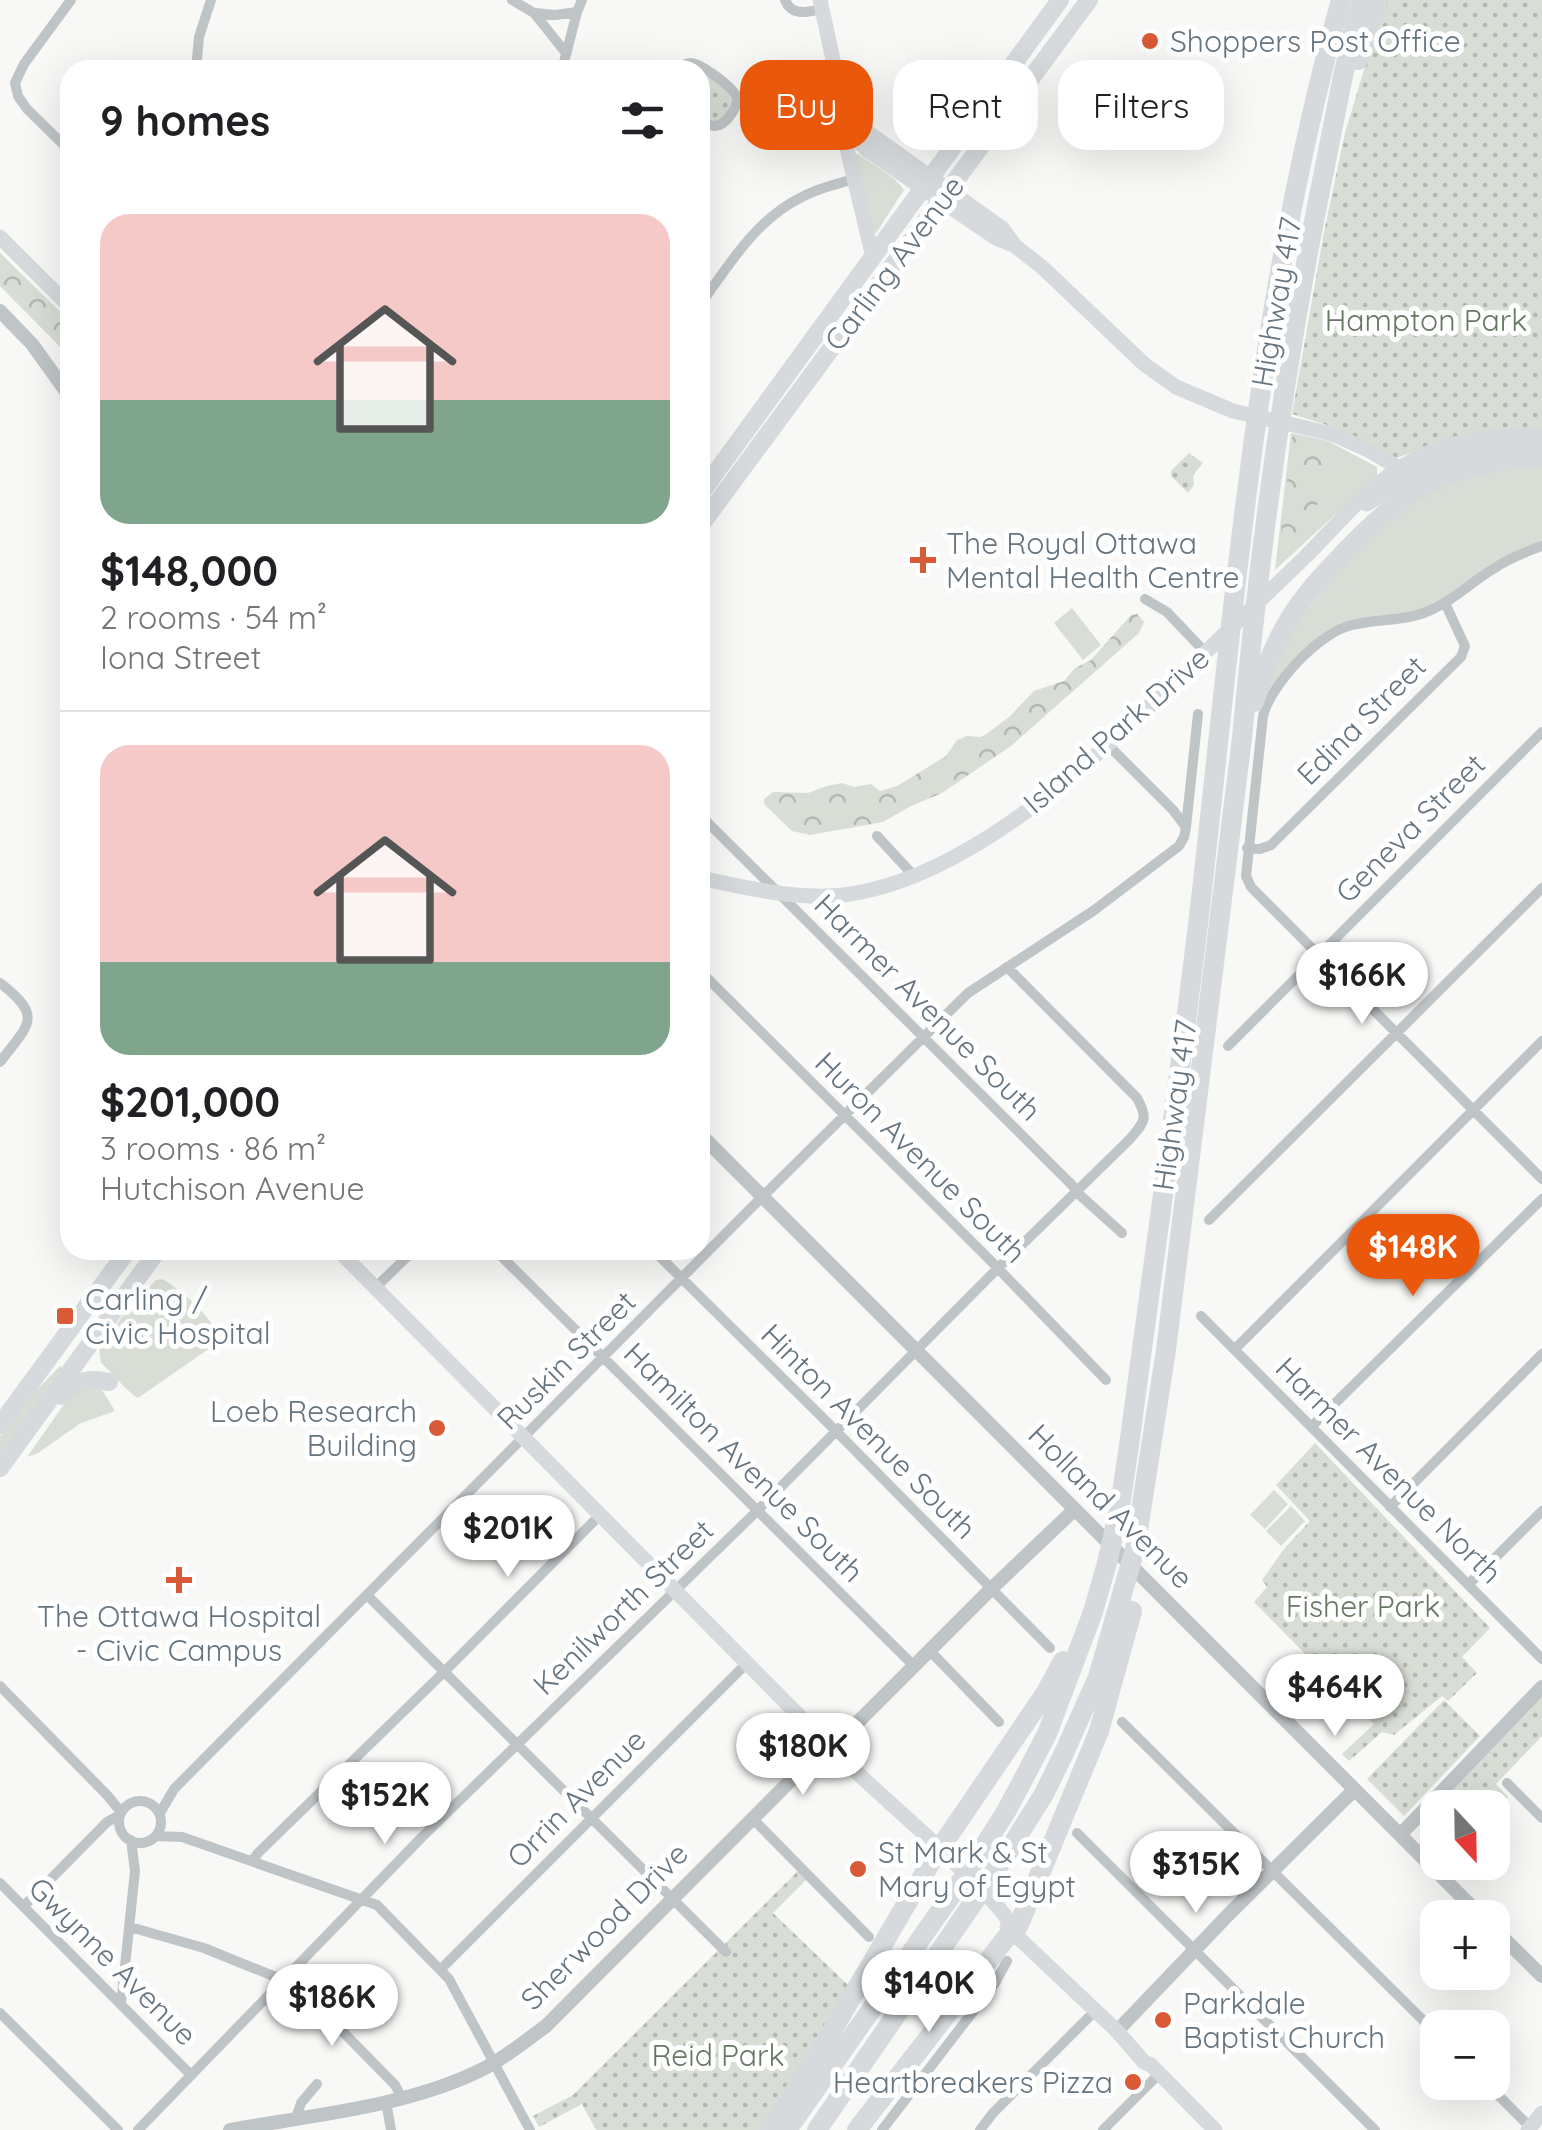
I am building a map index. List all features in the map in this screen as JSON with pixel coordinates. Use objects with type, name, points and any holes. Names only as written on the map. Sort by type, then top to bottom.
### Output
[{"type":"highway","name":"Highway 417","points":[[787,2130],[1007,1810],[1047,1734],[1093,1612],[1116,1529],[1198,920],[1258,404],[1311,115],[1341,0]]},
{"type":"highway","points":[[857,2130],[1014,1932],[1099,1731],[1140,1549],[1280,409],[1298,301],[1362,0]]},
{"type":"highway","points":[[1335,117],[1378,0]]},
{"type":"highway","points":[[1242,738],[1265,668],[1284,627],[1312,588],[1372,524],[1411,492],[1454,471],[1542,452]]},
{"type":"highway","points":[[817,2130],[988,1883],[1044,1794],[1098,1677],[1132,1587]]},
{"type":"highway","points":[[770,2130],[937,1852],[1045,1694],[1093,1612]]},
{"type":"main road","name":"Carling Avenue","points":[[710,477],[1060,0]]},
{"type":"main road","name":"Carling Avenue","points":[[710,512],[1089,0]]},
{"type":"main road","points":[[821,4],[833,60]]},
{"type":"main road","points":[[873,136],[927,182],[1002,228],[1015,246],[1144,364],[1176,387],[1233,411],[1332,434],[1399,468],[1424,470]]},
{"type":"main road","points":[[847,150],[873,257]]},
{"type":"main road","points":[[868,150],[927,182]]},
{"type":"main road","points":[[0,237],[60,297]]},
{"type":"main road","name":"Island Park Drive","points":[[710,880],[776,892],[840,895],[872,890],[914,876],[972,846],[1065,782],[1108,745],[1363,498],[1399,468],[1432,452],[1482,439],[1542,437]]},
{"type":"main road","name":"Island Park Drive","points":[[1328,534],[1374,499],[1424,470],[1489,450],[1542,452]]},
{"type":"main road","points":[[0,1425],[121,1260]]},
{"type":"main road","points":[[0,1468],[151,1260]]},
{"type":"main road","points":[[348,1260],[879,1795],[896,1820],[937,1852],[1000,1922],[1132,2040],[1155,2070],[1216,2130]]},
{"type":"main road","points":[[29,1428],[73,1384],[90,1379],[109,1382]]},
{"type":"main road","points":[[1530,2129],[1542,2114]]},
{"type":"street","points":[[60,141],[27,108],[15,83],[24,64],[72,0]]},
{"type":"street","points":[[197,60],[199,37],[212,0]]},
{"type":"street","points":[[512,0],[534,13],[566,53]]},
{"type":"street","points":[[564,60],[582,0]]},
{"type":"street","points":[[785,0],[796,12],[808,12],[821,4]]},
{"type":"street","points":[[534,13],[554,16],[577,12]]},
{"type":"street","points":[[710,74],[732,89],[736,104],[721,124],[710,125]]},
{"type":"street","points":[[710,290],[766,221],[800,198],[854,179]]},
{"type":"street","points":[[0,311],[60,381]]},
{"type":"street","points":[[1542,546],[1495,567],[1445,603],[1406,618],[1339,629],[1275,689],[1263,716],[1246,876],[1248,884],[1317,955],[1542,1179]]},
{"type":"street","points":[[1146,599],[1167,612],[1206,652]]},
{"type":"street","name":"Edina Street","points":[[1248,848],[1270,845],[1461,657],[1466,646],[1445,603]]},
{"type":"street","points":[[1186,827],[1198,714]]},
{"type":"street","name":"Geneva Street","points":[[1228,1046],[1542,732]]},
{"type":"street","points":[[1108,745],[1174,810],[1186,827]]},
{"type":"street","name":"Harmer Avenue South","points":[[710,825],[1122,1233]]},
{"type":"street","name":"Ruskin Street","points":[[710,1250],[968,993],[1093,912],[1179,846],[1186,827]]},
{"type":"street","points":[[877,836],[914,876]]},
{"type":"street","points":[[1209,1220],[1542,888]]},
{"type":"street","name":"Kenilworth Street","points":[[138,2130],[363,1899],[758,1511],[1144,1121],[1137,1098],[1007,967]]},
{"type":"street","name":"Huron Avenue South","points":[[710,981],[1106,1380]]},
{"type":"street","points":[[0,983],[28,1010],[27,1025],[0,1062]]},
{"type":"street","points":[[1234,1349],[1542,1041]]},
{"type":"street","name":"Holland Avenue","points":[[710,1144],[1465,1900]]},
{"type":"street","points":[[1311,1428],[1542,1200]]},
{"type":"street","points":[[376,1287],[404,1260]]},
{"type":"street","name":"Hamilton Avenue South","points":[[506,1260],[915,1667]]},
{"type":"street","name":"Hinton Avenue South","points":[[662,1260],[1050,1648]]},
{"type":"street","name":"Ruskin Street","points":[[160,1816],[174,1789],[700,1260]]},
{"type":"street","name":"Harmer Avenue North","points":[[1201,1316],[1542,1659]]},
{"type":"street","points":[[1390,1506],[1542,1354]]},
{"type":"street","name":"Sherwood Drive","points":[[230,2130],[267,2127],[434,2089],[482,2070],[546,2026],[819,1752],[840,1740],[1074,1510]]},
{"type":"street","points":[[1468,1585],[1542,1511]]},
{"type":"street","points":[[253,1860],[600,1516]]},
{"type":"street","points":[[368,1595],[726,1952]]},
{"type":"street","points":[[930,1652],[999,1722]]},
{"type":"street","name":"Orrin Avenue","points":[[441,1969],[747,1663]]},
{"type":"street","points":[[0,1686],[108,1795],[120,1814],[120,1828],[128,1839],[135,1871],[121,2004]]},
{"type":"street","points":[[1400,1835],[1542,1687]]},
{"type":"street","points":[[1122,1722],[1420,2016]]},
{"type":"street","points":[[1507,1784],[1542,1818]]},
{"type":"street","name":"Ruskin Street","points":[[140,1801],[174,1789]]},
{"type":"street","points":[[1120,2033],[1194,1949],[1354,1790]]},
{"type":"street","points":[[108,1795],[154,1806],[182,1838]]},
{"type":"street","points":[[24,1906],[110,1819],[140,1801]]},
{"type":"street","points":[[135,1871],[159,1831],[160,1816]]},
{"type":"street","points":[[752,1818],[869,1937]]},
{"type":"street","points":[[96,1835],[112,1832],[142,1843],[154,1838],[182,1838],[377,1905],[449,1979],[530,2130]]},
{"type":"street","points":[[1076,1833],[1375,2130]]},
{"type":"street","name":"Gwynne Avenue","points":[[0,1883],[191,2075]]},
{"type":"street","points":[[130,1927],[204,1948],[298,1986],[394,2084],[402,2098]]},
{"type":"street","points":[[1510,1945],[1542,1976]]},
{"type":"street","points":[[882,2130],[1007,1961]]},
{"type":"street","points":[[980,2130],[992,2113],[1096,2010]]},
{"type":"street","points":[[0,2013],[118,2130]]},
{"type":"street","points":[[1104,2130],[1155,2070]]},
{"type":"street","points":[[296,2118],[303,2100],[317,2084]]},
{"type":"street","points":[[1502,2100],[1530,2129]]},
{"type":"street","points":[[386,2102],[391,2130]]},
{"type":"green space","name":"Hampton Park","points":[[1385,0],[1542,0],[1542,430],[1431,445],[1397,458],[1333,427],[1292,414],[1345,133]]},
{"type":"green space","points":[[710,78],[728,92],[731,100],[724,116],[710,120]]},
{"type":"green space","points":[[854,154],[883,170],[904,190],[876,233],[874,233]]},
{"type":"green space","points":[[0,253],[60,311],[60,347],[0,286]]},
{"type":"green space","points":[[1291,433],[1328,441],[1377,467],[1377,476],[1275,570]]},
{"type":"green space","points":[[1292,437],[1323,450],[1328,466],[1306,530],[1283,558],[1278,558]]},
{"type":"green space","points":[[1189,453],[1203,463],[1193,475],[1194,485],[1188,493],[1171,476],[1171,471]]},
{"type":"green space","points":[[1542,461],[1542,550],[1496,570],[1446,606],[1356,627],[1327,640],[1271,699],[1267,687],[1283,642],[1363,538],[1445,478]]},
{"type":"green space","points":[[1072,608],[1101,645],[1083,660],[1054,623]]},
{"type":"green space","points":[[1137,614],[1144,622],[1139,633],[1011,746],[942,793],[883,822],[810,835],[792,831],[764,804],[773,792],[808,793],[842,783],[854,787],[871,784],[880,791],[897,786],[946,756],[957,740],[985,735],[1034,691],[1064,681],[1075,668],[1091,660],[1131,615]]},
{"type":"green space","points":[[162,1279],[197,1306],[220,1341],[138,1398],[101,1363],[99,1348],[125,1313],[156,1280]]},
{"type":"green space","points":[[60,1366],[0,1455],[0,1436],[26,1401]]},
{"type":"green space","points":[[92,1387],[102,1390],[115,1411],[81,1423],[27,1457],[72,1393]]},
{"type":"green space","name":"Fisher Park","points":[[1315,1443],[1490,1628],[1462,1657],[1477,1673],[1448,1701],[1442,1696],[1394,1735],[1382,1732],[1349,1761],[1342,1754],[1374,1724],[1254,1602],[1267,1587],[1262,1580],[1310,1521],[1276,1485]]},
{"type":"green space","points":[[1274,1490],[1288,1504],[1265,1529],[1250,1515]]},
{"type":"green space","points":[[1291,1506],[1305,1521],[1281,1546],[1266,1531]]},
{"type":"green space","points":[[1542,1697],[1542,1736],[1496,1784],[1502,1790],[1453,1790]]},
{"type":"green space","points":[[1444,1700],[1480,1736],[1429,1790],[1420,1790],[1420,1799],[1404,1816],[1367,1779]]},
{"type":"green space","name":"Reid Park","points":[[802,1867],[810,1876],[773,1913],[849,1986],[760,2130],[596,2130],[582,2104],[539,2127],[533,2116],[573,2095]]},
{"type":"place","name":"Shoppers Post Office","points":[[1150,41]]},
{"type":"place","name":"The Royal Ottawa Mental Health Centre","points":[[923,560]]},
{"type":"place","name":"Carling / Civic Hospital","points":[[65,1316]]},
{"type":"place","name":"Loeb Research Building","points":[[437,1428]]},
{"type":"place","name":"The Ottawa Hospital - Civic Campus","points":[[179,1580]]},
{"type":"place","name":"St Mark & St Mary of Egypt","points":[[858,1869]]},
{"type":"place","name":"Parkdale Baptist Church","points":[[1163,2020]]},
{"type":"place","name":"Heartbreakers Pizza","points":[[1133,2082]]}]
